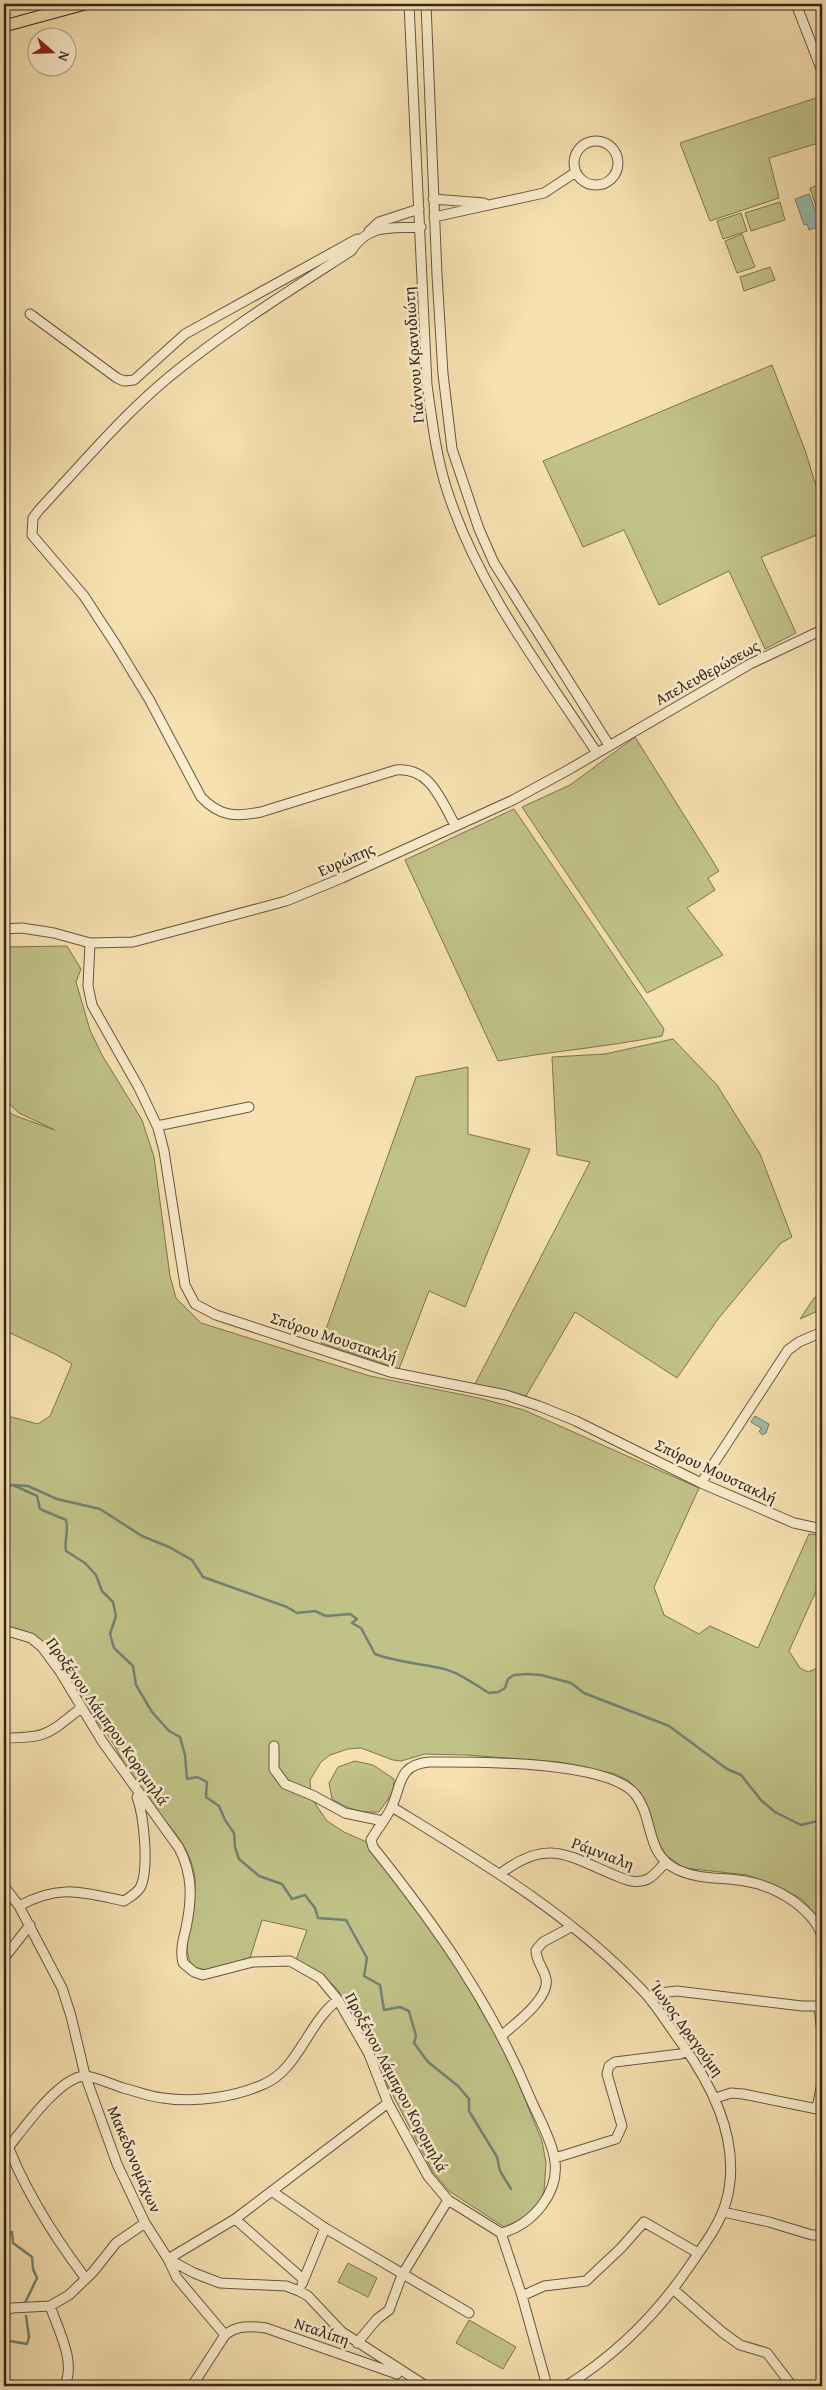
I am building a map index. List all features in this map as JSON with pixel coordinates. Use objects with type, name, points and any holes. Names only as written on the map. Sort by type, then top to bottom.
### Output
[{"type":"main road","points":[[4,26],[84,4]]},
{"type":"street","name":"Γιάννου Κρανιδιώτη","points":[[409,4],[428,385],[435,441],[446,488],[476,564],[497,602],[597,752]]},
{"type":"street","name":"Γιάννου Κρανιδιώτη","points":[[426,4],[433,199],[443,374],[452,449],[478,529],[494,563],[609,745]]},
{"type":"street","points":[[796,4],[822,71]]},
{"type":"street","points":[[589,142],[603,142],[615,151],[618,165],[612,179],[606,183],[592,185],[580,178],[576,172],[574,158],[582,146],[589,142]]},
{"type":"street","points":[[434,217],[548,191],[576,172]]},
{"type":"street","points":[[433,199],[496,204]]},
{"type":"street","points":[[30,314],[117,378],[124,381],[134,380],[185,334],[359,238],[379,222],[419,209]]},
{"type":"street","points":[[369,231],[421,226]]},
{"type":"street","points":[[359,238],[351,251],[240,322],[169,377],[137,405],[39,510],[33,518],[32,535],[84,596],[149,698],[201,797],[210,806],[226,815],[240,816],[261,812],[396,770],[406,769],[428,780],[455,825]]},
{"type":"street","name":"Απελευθερώσεως","points":[[597,752],[750,664],[822,630]]},
{"type":"street","name":"Ευρώπης","points":[[4,929],[22,928],[54,933],[90,943],[133,942],[286,901],[342,878],[513,800],[597,752]]},
{"type":"street","name":"Σπύρου Μουστακλή","points":[[90,943],[88,986],[92,1005],[139,1088],[157,1126],[164,1151],[186,1286],[195,1304],[216,1315],[390,1372],[506,1395],[539,1406],[576,1421],[701,1484],[794,1523],[822,1529]]},
{"type":"street","points":[[157,1126],[249,1107]]},
{"type":"street","points":[[701,1484],[788,1350],[796,1344],[822,1332]]},
{"type":"street","name":"Προξένου Λάμπρου Κορομηλά","points":[[4,1630],[31,1638],[42,1647],[102,1742],[143,1801],[170,1832],[187,1863],[191,1898],[181,1949],[183,1963],[194,1972],[203,1975],[253,1962],[290,1961],[320,1978],[338,2000],[369,2054],[388,2102],[428,2176],[448,2200],[501,2233]]},
{"type":"street","points":[[4,1738],[35,1738],[54,1731],[81,1708]]},
{"type":"street","points":[[274,1746],[274,1769],[285,1784],[314,1796],[345,1813],[383,1821]]},
{"type":"street","points":[[547,2386],[522,2296],[501,2233],[523,2224],[532,2217],[544,2202],[550,2189],[555,2158],[518,2068],[470,1977],[373,1847],[371,1840],[392,1807],[402,1777],[409,1767],[417,1763],[499,1762],[564,1768],[598,1775],[622,1784],[635,1794],[643,1811],[648,1832],[665,1863],[696,1877],[747,1881],[787,1897],[812,1916],[822,1935]]},
{"type":"street","points":[[19,1906],[40,1895],[55,1891],[77,1892],[124,1901],[134,1895],[141,1886],[144,1864],[140,1806],[132,1784]]},
{"type":"street","name":"Ίωνος Δραγούμη","points":[[392,1807],[500,1874],[571,1927],[626,1974],[649,1998],[688,2051],[716,2098],[726,2133],[730,2162],[728,2193],[723,2212],[673,2289],[624,2343],[566,2386]]},
{"type":"street","name":"Ράμνιαλη","points":[[500,1874],[518,1860],[540,1852],[555,1851],[633,1882],[649,1878],[665,1863]]},
{"type":"street","name":"Μακεδονομάχων","points":[[4,1886],[30,1925],[62,1988],[71,2016],[85,2075],[118,2164],[145,2223],[168,2259],[194,2273],[220,2283],[286,2286],[299,2291],[308,2296],[342,2332],[422,2385]]},
{"type":"street","points":[[4,1958],[30,1925]]},
{"type":"street","points":[[501,2036],[542,1997],[547,1986],[546,1977],[536,1958],[536,1950],[543,1942],[571,1927]]},
{"type":"street","points":[[649,1998],[658,1993],[677,1992],[802,2006],[820,2004],[822,2034]]},
{"type":"street","points":[[8,2148],[50,2098],[71,2080],[85,2075],[162,2098],[206,2098],[247,2090],[266,2084],[290,2063],[316,2022],[326,2009],[338,2000]]},
{"type":"street","points":[[555,2158],[616,2138],[620,2133],[622,2126],[607,2074],[609,2066],[616,2062],[680,2054],[688,2051]]},
{"type":"street","points":[[716,2098],[730,2093],[743,2094],[820,2109],[822,2083]]},
{"type":"street","points":[[192,2386],[225,2336],[177,2278],[168,2259],[273,2192],[388,2102]]},
{"type":"street","points":[[4,2136],[8,2148],[57,2241],[86,2280]]},
{"type":"street","points":[[273,2192],[324,2228],[470,2313]]},
{"type":"street","points":[[357,2343],[377,2319],[389,2310],[402,2275],[448,2200]]},
{"type":"street","points":[[723,2212],[812,2235],[822,2235]]},
{"type":"street","points":[[235,2218],[303,2280]]},
{"type":"street","points":[[522,2296],[544,2286],[586,2281],[621,2248],[644,2222],[698,2253]]},
{"type":"street","points":[[4,2301],[8,2309],[50,2306],[69,2295],[86,2280],[116,2243],[145,2223]]},
{"type":"street","points":[[299,2291],[324,2228]]},
{"type":"street","points":[[673,2289],[722,2332],[740,2345],[767,2352],[792,2386]]},
{"type":"street","points":[[50,2306],[69,2364],[68,2378],[64,2386]]},
{"type":"street","name":"Νταλίπη","points":[[225,2336],[231,2331],[248,2326],[266,2328],[410,2378]]},
{"type":"green space","points":[[822,96],[822,142],[769,158],[779,198],[710,221],[680,143]]},
{"type":"green space","points":[[822,184],[822,215],[819,216],[810,188]]},
{"type":"green space","points":[[780,202],[785,220],[751,231],[745,213]]},
{"type":"green space","points":[[741,213],[747,231],[723,239],[717,221]]},
{"type":"green space","points":[[742,234],[755,267],[737,273],[725,241]]},
{"type":"green space","points":[[770,267],[775,280],[744,291],[740,277]]},
{"type":"green space","points":[[772,365],[805,450],[822,505],[822,533],[761,557],[796,633],[765,649],[729,571],[659,605],[624,530],[583,547],[543,461]]},
{"type":"green space","points":[[635,737],[719,871],[708,878],[715,890],[687,908],[723,955],[647,993],[522,807],[570,785]]},
{"type":"green space","points":[[514,809],[664,1029],[662,1036],[498,1061],[405,860]]},
{"type":"green space","points":[[67,946],[81,969],[76,982],[90,1030],[102,1055],[142,1120],[154,1157],[170,1276],[176,1298],[201,1323],[370,1376],[479,1398],[524,1410],[699,1488],[654,1587],[664,1615],[699,1634],[710,1626],[758,1648],[809,1534],[822,1535],[822,1578],[789,1651],[800,1668],[808,1672],[822,1666],[822,1922],[802,1899],[774,1885],[747,1875],[684,1868],[667,1856],[657,1841],[640,1792],[629,1781],[615,1774],[559,1762],[466,1755],[425,1754],[401,1761],[393,1760],[361,1748],[348,1749],[330,1755],[321,1762],[310,1780],[311,1796],[327,1821],[344,1832],[371,1844],[444,1945],[490,2026],[502,2043],[542,2141],[546,2163],[544,2191],[539,2205],[529,2216],[504,2227],[449,2191],[433,2172],[338,1990],[322,1974],[296,1960],[307,1930],[262,1920],[250,1958],[206,1970],[194,1968],[189,1959],[187,1935],[195,1884],[194,1872],[184,1847],[170,1826],[136,1785],[111,1740],[89,1710],[55,1654],[37,1638],[4,1631],[4,1415],[38,1424],[50,1416],[72,1364],[4,1330],[4,1107],[13,1115],[55,1130],[19,1113],[4,1099],[4,947]]},
{"type":"green space","points":[[673,1039],[717,1085],[760,1154],[792,1237],[781,1243],[718,1319],[677,1378],[575,1312],[526,1396],[475,1384],[590,1162],[557,1155],[552,1057],[605,1054]]},
{"type":"green space","points":[[468,1067],[468,1134],[530,1149],[465,1307],[429,1291],[399,1369],[321,1343],[416,1077]]},
{"type":"green space","points":[[822,1295],[822,1309],[800,1319],[814,1298]]},
{"type":"green space","points":[[355,1761],[373,1765],[394,1779],[393,1792],[379,1812],[354,1810],[332,1799],[329,1783],[338,1767]]},
{"type":"green space","points":[[348,2263],[377,2278],[368,2297],[338,2282]]},
{"type":"green space","points":[[469,2320],[516,2347],[503,2369],[456,2343]]},
{"type":"shaded area","points":[[809,194],[821,226],[809,230],[807,224],[804,225],[795,199]]},
{"type":"shaded area","points":[[755,1416],[769,1424],[766,1433],[762,1435],[759,1431],[762,1429],[751,1422]]},
{"type":"waterway","points":[[13,1485],[37,1496],[40,1509],[66,1520],[66,1551],[85,1563],[96,1575],[102,1591],[113,1602],[116,1616],[110,1634],[114,1648],[133,1666],[136,1685],[152,1712],[169,1731],[180,1737],[185,1755],[187,1779],[197,1777],[207,1782],[206,1797],[219,1806],[225,1820],[234,1833],[235,1847],[239,1859],[259,1876],[282,1884],[292,1899],[305,1895],[315,1908],[318,1918],[346,1920],[367,1958],[364,1976],[380,1985],[384,2010],[400,2007],[409,2011],[416,2036],[414,2043],[428,2062],[458,2086],[469,2099],[469,2111],[497,2157],[500,2171],[511,2189]]},
{"type":"waterway","points":[[4,1487],[13,1485],[28,1486],[57,1499],[100,1509],[142,1536],[169,1547],[192,1560],[203,1577],[287,1607],[297,1613],[315,1611],[326,1616],[350,1614],[357,1619],[352,1623],[361,1628],[375,1654],[383,1657],[453,1672],[489,1693],[498,1692],[505,1688],[508,1679],[514,1675],[541,1675],[571,1683],[584,1693],[669,1726],[727,1769],[741,1775],[761,1800],[775,1812],[801,1825],[822,1820]]},
{"type":"waterway","points":[[4,2234],[12,2232],[13,2243],[32,2257],[33,2269],[37,2278],[24,2305]]},
{"type":"waterway","points":[[4,2340],[27,2344],[29,2337],[26,2316]]}]
